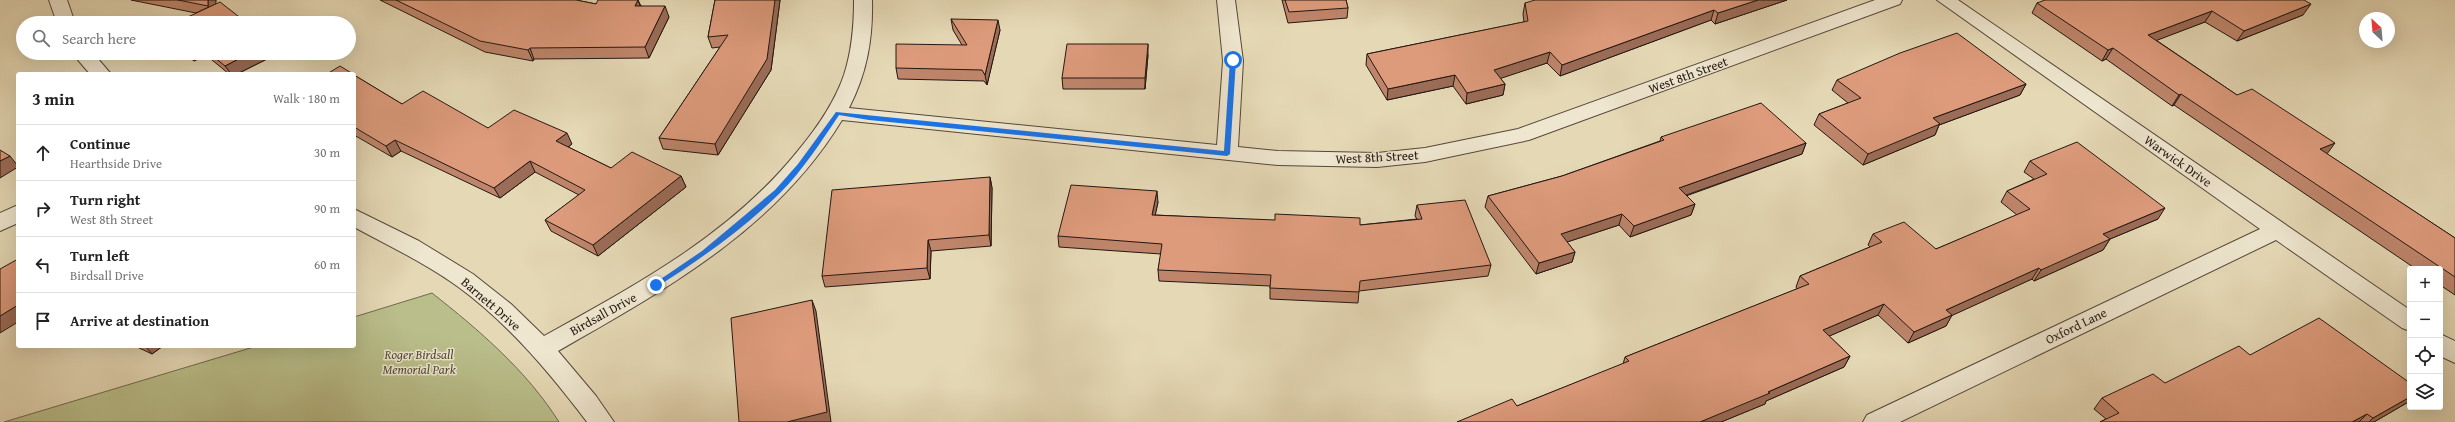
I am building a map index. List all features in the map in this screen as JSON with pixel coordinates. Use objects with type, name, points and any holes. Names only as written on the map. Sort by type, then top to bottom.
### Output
[{"type":"street","points":[[58,0],[64,16]]},
{"type":"street","name":"Birdsall Drive","points":[[541,349],[656,285],[704,253],[778,191],[800,165],[838,113],[851,83],[859,55],[864,27],[863,0]]},
{"type":"street","points":[[1226,0],[1233,60],[1227,154]]},
{"type":"street","name":"West 8th Street","points":[[838,113],[869,118],[1227,154],[1328,160],[1377,160],[1425,155],[1522,135],[1893,0]]},
{"type":"street","name":"Warwick Drive","points":[[1946,0],[2407,320]]},
{"type":"street","points":[[88,60],[99,72]]},
{"type":"street","points":[[0,223],[16,214]]},
{"type":"street","name":"Barnett Drive","points":[[356,218],[465,280],[505,314],[541,349],[579,392],[601,422]]},
{"type":"street","name":"Oxford Lane","points":[[1876,422],[2277,230]]},
{"type":"street","points":[[2443,345],[2455,354]]},
{"type":"green space","name":"Roger Birdsall Memorial Park","points":[[432,293],[501,352],[532,386],[559,422],[4,422],[250,348],[356,348],[356,316]]},
{"type":"building","points":[[178,0],[208,0],[208,6]]},
{"type":"building","points":[[396,0],[576,0],[596,4],[598,0],[638,0],[635,6],[665,6],[645,47],[530,48],[528,50],[480,41]]},
{"type":"building","points":[[715,0],[775,0],[767,59],[715,144],[659,138],[728,35],[708,37]]},
{"type":"building","points":[[1285,0],[1346,0],[1348,8],[1289,12]]},
{"type":"building","points":[[1535,0],[1758,0],[1718,13],[1714,10],[1562,65],[1550,52],[1494,70],[1505,84],[1467,93],[1455,75],[1388,89],[1367,54],[1528,21],[1525,3]]},
{"type":"building","points":[[2045,0],[2304,0],[2311,4],[2244,31],[2212,11],[2148,35],[2237,95],[2252,89],[2335,143],[2320,149],[2455,238],[2455,277],[2443,269],[2443,266],[2439,266],[2181,94],[2179,95],[2113,48],[2108,50],[2037,3]]},
{"type":"building","points":[[220,2],[238,16],[190,16]]},
{"type":"building","points":[[951,19],[998,20],[985,75],[982,70],[896,68],[896,44],[967,45]]},
{"type":"building","points":[[1957,33],[2026,84],[1933,118],[1940,124],[1868,154],[1819,114],[1861,98],[1837,80],[1900,53]]},
{"type":"building","points":[[1067,44],[1148,44],[1145,78],[1062,78]]},
{"type":"building","points":[[218,60],[237,60],[225,66]]},
{"type":"building","points":[[340,66],[350,72],[330,72]]},
{"type":"building","points":[[356,76],[402,104],[423,91],[488,128],[514,110],[567,133],[556,141],[611,168],[632,152],[681,176],[593,245],[545,220],[585,190],[530,161],[494,188],[395,140],[386,146],[356,128]]},
{"type":"building","points":[[1761,103],[1806,143],[1679,188],[1695,204],[1634,226],[1622,214],[1561,234],[1575,252],[1539,263],[1488,196],[1562,176],[1664,140],[1661,137]]},
{"type":"building","points":[[2077,142],[2165,208],[2103,234],[2110,239],[2041,270],[2039,268],[1946,310],[1952,315],[1914,332],[1884,304],[1823,330],[1850,356],[1768,392],[1770,393],[1700,422],[1457,422],[1512,399],[1517,406],[1629,361],[1625,357],[1809,284],[1800,276],[1882,242],[1873,234],[1904,222],[1936,249],[2030,209],[2007,191],[2047,174],[2030,161]]},
{"type":"building","points":[[0,150],[10,156],[0,161]]},
{"type":"building","points":[[990,177],[989,235],[928,240],[927,268],[822,276],[832,190]]},
{"type":"building","points":[[1071,185],[1157,191],[1152,215],[1275,220],[1275,214],[1360,218],[1360,225],[1422,219],[1417,205],[1465,200],[1491,265],[1360,281],[1359,292],[1270,288],[1271,275],[1158,270],[1162,244],[1058,236]]},
{"type":"building","points":[[16,260],[16,306],[0,316],[0,269]]},
{"type":"building","points":[[812,300],[827,412],[787,422],[739,422],[731,318]]},
{"type":"building","points":[[2319,318],[2407,381],[2407,399],[2373,418],[2367,414],[2352,422],[2100,422],[2119,413],[2102,398],[2153,374],[2165,383],[2239,346],[2250,355]]},
{"type":"route","points":[[656,285],[704,253],[746,220],[778,191],[800,165],[838,113],[869,118],[1227,154],[1233,60]]}]
